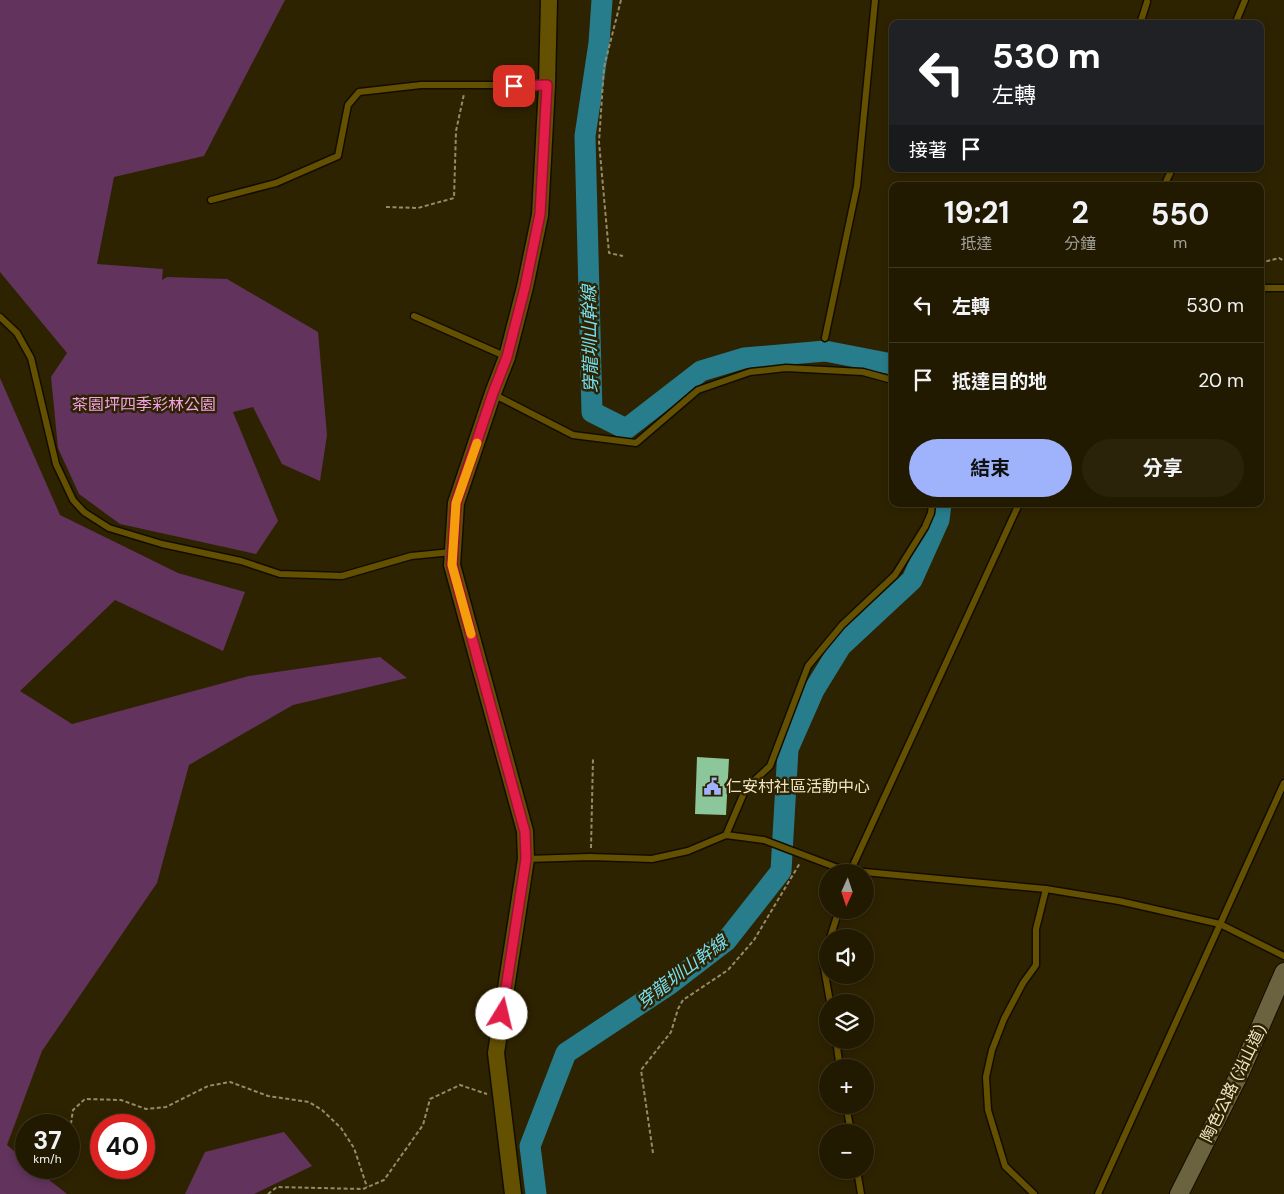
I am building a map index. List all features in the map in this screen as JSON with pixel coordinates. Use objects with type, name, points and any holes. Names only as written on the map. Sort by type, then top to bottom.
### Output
[{"type":"main road","name":"陶色公路 (沿山道)","points":[[1178,1194],[1241,1071],[1284,972]]},
{"type":"street","points":[[513,1194],[496,1053],[526,859],[525,832],[452,565],[456,503],[507,357],[525,287],[540,214],[547,85],[549,0]]},
{"type":"lane","points":[[825,338],[857,186],[875,0]]},
{"type":"lane","points":[[1237,20],[1245,0]]},
{"type":"lane","points":[[1141,20],[1147,2]]},
{"type":"lane","points":[[211,200],[276,183],[338,156],[348,105],[359,92],[421,85],[547,85]]},
{"type":"lane","points":[[1264,288],[1284,288]]},
{"type":"lane","points":[[414,316],[507,357]]},
{"type":"lane","points":[[0,317],[17,333],[30,358],[56,464],[73,500],[84,512],[109,528],[162,544],[241,561],[280,574],[342,576],[411,556],[454,552]]},
{"type":"lane","points":[[493,393],[573,434],[636,443],[698,390],[750,372],[786,368],[863,372],[889,379]]},
{"type":"lane","points":[[726,835],[746,788],[770,766],[808,666],[842,625],[895,575],[925,527],[932,507]]},
{"type":"lane","points":[[854,864],[1018,507]]},
{"type":"lane","points":[[1098,1194],[1284,783]]},
{"type":"lane","points":[[526,859],[590,857],[652,859],[688,851],[726,835],[764,840],[828,864]]},
{"type":"lane","points":[[874,874],[1046,889],[1119,901],[1220,924],[1284,956]]},
{"type":"lane","points":[[1034,1194],[1005,1166],[988,1110],[986,1077],[992,1050],[1004,1020],[1023,983],[1036,965],[1036,929],[1046,889]]},
{"type":"lane","points":[[858,1179],[861,1194]]},
{"type":"path","points":[[621,0],[604,67],[599,142],[609,253],[623,256]]},
{"type":"path","points":[[386,207],[418,208],[454,198],[456,131],[466,86]]},
{"type":"path","points":[[1264,262],[1279,258],[1284,261]]},
{"type":"path","points":[[590,857],[593,758]]},
{"type":"path","points":[[653,1153],[642,1070],[671,1032],[678,1009],[683,1000],[728,970],[754,940],[805,855]]},
{"type":"path","points":[[72,1114],[73,1110],[85,1099],[121,1100],[146,1109],[166,1107],[208,1086],[230,1082],[268,1096],[310,1102],[322,1110],[341,1128],[354,1148],[367,1187]]},
{"type":"path","points":[[268,1194],[277,1187],[363,1189],[384,1180],[423,1125],[430,1099],[460,1086],[501,1098]]},
{"type":"green space","name":"茶園坪四季彩林公園","points":[[0,0],[285,0],[204,156],[114,177],[97,264],[163,269],[162,280],[167,277],[227,279],[318,332],[327,435],[320,481],[282,464],[253,407],[233,412],[278,521],[256,554],[120,524],[79,494],[58,448],[51,377],[67,353],[0,272]]},
{"type":"green space","points":[[0,378],[60,515],[178,573],[245,592],[223,651],[115,600],[20,691],[72,724],[249,676],[380,657],[407,678],[293,705],[189,765],[157,883],[42,1051],[19,1114],[15,1114],[15,1124],[7,1145],[15,1152],[15,1179],[48,1179],[67,1194],[0,1194]]},
{"type":"green space","points":[[284,1132],[312,1166],[254,1194],[185,1194],[205,1152]]},
{"type":"building","name":"仁安村社區活動中心","points":[[697,757],[729,759],[726,815],[695,814]]},
{"type":"waterway","name":"穿龍圳山幹線","points":[[602,0],[599,43],[585,136],[592,412],[626,429],[701,371],[744,358],[825,351],[889,363]]},
{"type":"waterway","name":"穿龍圳山幹線","points":[[536,1194],[530,1146],[566,1053],[670,984],[726,941],[781,871],[788,749],[814,690],[841,646],[912,580],[939,520],[941,507]]},
{"type":"slow traffic","points":[[471,634],[452,565],[456,503],[477,443]]},
{"type":"place","name":"仁安村社區活動中心","points":[[712,786]]},
{"type":"route","points":[[502,1014],[526,859],[525,832],[452,565],[456,503],[507,357],[525,287],[540,214],[547,85],[514,86]]}]
